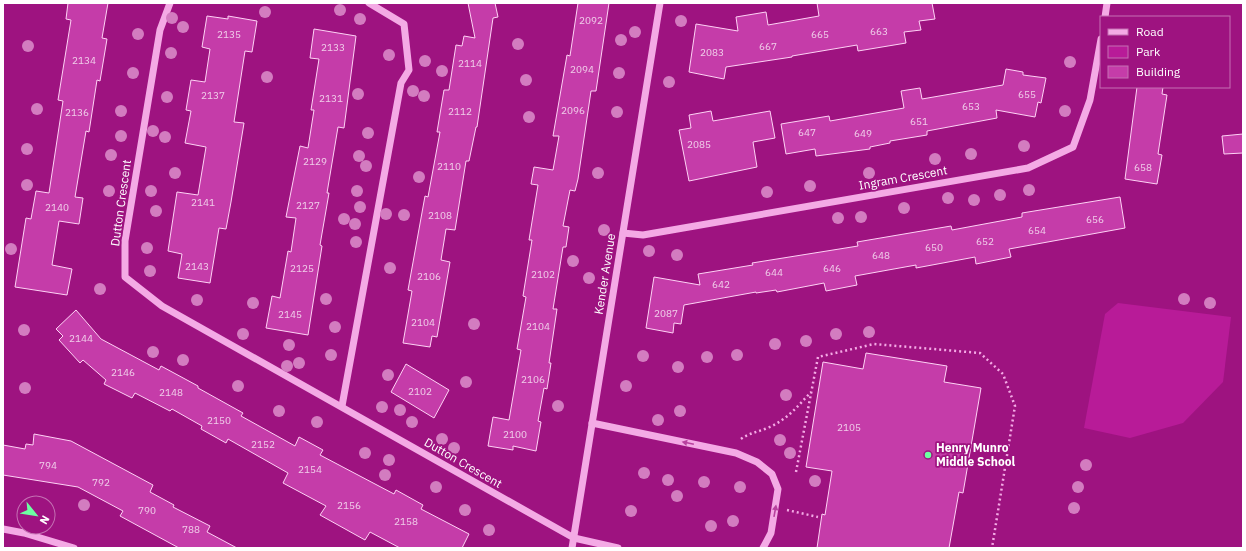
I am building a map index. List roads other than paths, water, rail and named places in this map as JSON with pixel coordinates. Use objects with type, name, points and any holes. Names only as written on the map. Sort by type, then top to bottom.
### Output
[{"type":"street","name":"Dutton Crescent","points":[[170,3],[160,30],[125,242],[125,278],[162,306],[574,538],[618,548]]},
{"type":"street","points":[[342,406],[401,83],[409,70],[404,24],[369,3]]},
{"type":"street","name":"Kender Avenue","points":[[572,548],[660,3]]},
{"type":"street","points":[[1105,16],[1108,3]]},
{"type":"street","name":"Ingram Crescent","points":[[623,234],[643,235],[1028,168],[1073,147],[1090,100],[1100,45]]},
{"type":"street","points":[[592,423],[736,453],[757,462],[772,474],[778,489],[771,533],[763,548]]},
{"type":"street","points":[[3,529],[24,533],[74,548]]},
{"type":"place","name":"Henry Munro Middle School","points":[[928,455]]}]
